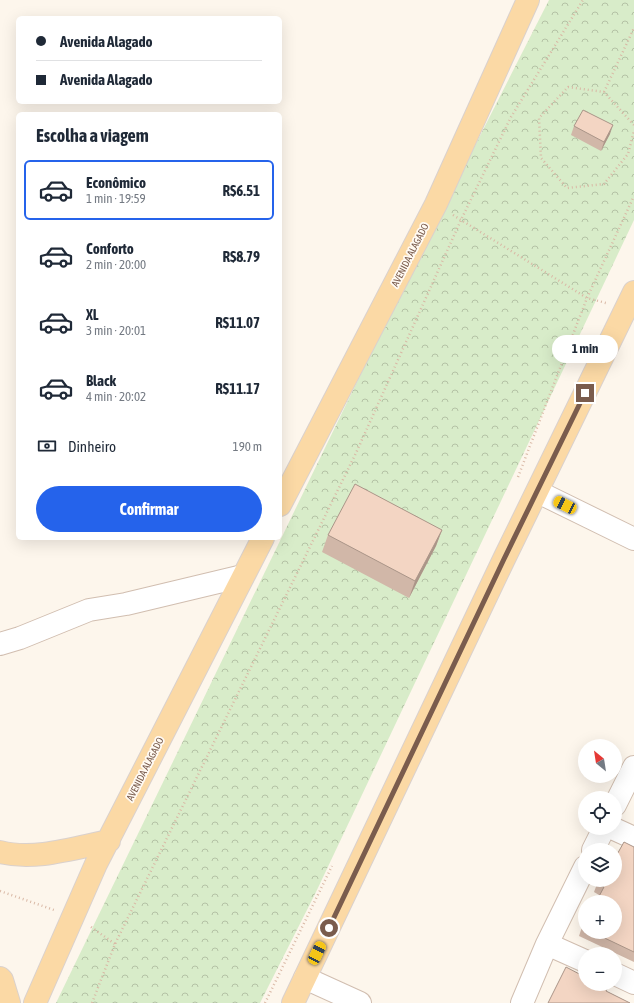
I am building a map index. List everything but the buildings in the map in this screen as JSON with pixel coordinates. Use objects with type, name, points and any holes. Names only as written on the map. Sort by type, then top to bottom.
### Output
[{"type":"main road","name":"AVENIDA ALAGADO","points":[[282,501],[436,204],[528,0]]},
{"type":"main road","points":[[293,1003],[504,559],[538,492],[630,300]]},
{"type":"main road","name":"AVENIDA ALAGADO","points":[[35,1003],[96,864],[262,540]]},
{"type":"main road","points":[[0,852],[14,856],[41,854],[109,841]]},
{"type":"main road","points":[[0,978],[2,980],[9,1003]]},
{"type":"street","points":[[538,492],[634,538]]},
{"type":"street","points":[[0,644],[20,638],[90,610],[126,604],[243,576]]},
{"type":"street","points":[[622,791],[634,767]]},
{"type":"street","points":[[622,833],[634,838]]},
{"type":"street","points":[[522,1003],[547,944],[578,880]]},
{"type":"street","points":[[547,944],[578,958]]},
{"type":"street","points":[[622,977],[634,983]]},
{"type":"street","points":[[305,978],[360,1003]]},
{"type":"path","points":[[92,1003],[115,944],[356,453],[461,220],[511,116],[583,0]]},
{"type":"path","points":[[604,92],[634,28]]},
{"type":"path","points":[[634,125],[604,92],[568,87],[539,118],[541,158],[567,188],[604,184],[628,154],[634,131]]},
{"type":"path","points":[[516,482],[587,298],[634,196]]},
{"type":"path","points":[[436,204],[587,298],[630,300]]},
{"type":"path","points":[[266,1003],[335,861]]},
{"type":"green space","points":[[549,0],[634,0],[634,220],[316,892],[260,1003],[56,1003],[280,540],[282,540],[282,537],[402,289]]},
{"type":"route","points":[[329,928],[504,559],[585,393]]}]
